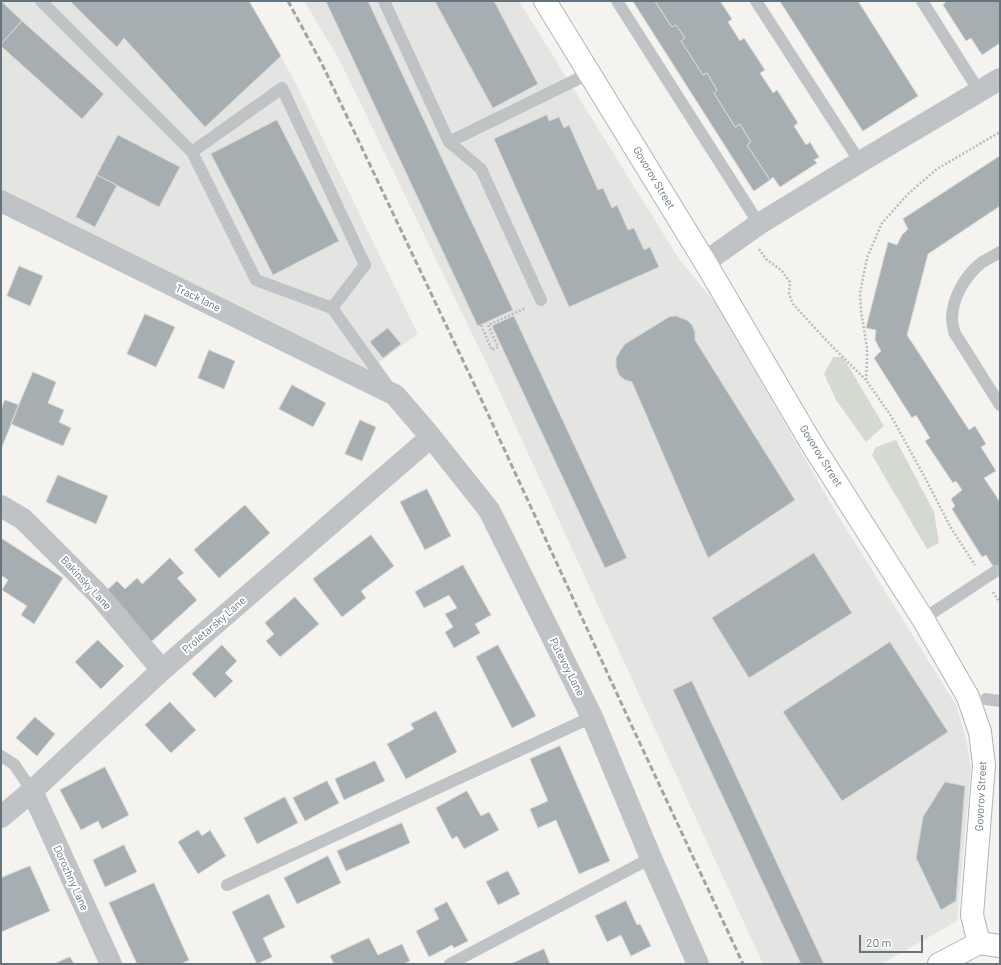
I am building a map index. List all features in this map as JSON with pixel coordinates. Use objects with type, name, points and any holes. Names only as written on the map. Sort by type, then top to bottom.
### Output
[{"type":"street","name":"Govorov Street","points":[[545,1],[705,262],[810,441],[923,619],[968,697],[980,732],[984,765],[972,915],[990,944]]},
{"type":"street","points":[[705,262],[753,228],[860,162],[1000,79]]},
{"type":"street","name":"Track lane","points":[[1,201],[394,395]]},
{"type":"street","name":"Putevoy Lane","points":[[394,395],[431,437],[489,510],[592,717],[651,858],[698,964]]},
{"type":"street","name":"Proletarsky Lane","points":[[1,817],[32,791],[162,670],[431,437]]},
{"type":"street","name":"Bakinsky Lane","points":[[1,506],[23,519],[98,594],[162,670]]},
{"type":"street","name":"Dorozhny Lane","points":[[32,791],[110,964]]},
{"type":"street","points":[[939,964],[990,944]]},
{"type":"lane","points":[[41,1],[192,152],[256,280],[332,308],[394,395]]},
{"type":"lane","points":[[384,1],[449,142],[481,169],[541,300]]},
{"type":"lane","points":[[617,1],[753,228]]},
{"type":"lane","points":[[756,1],[860,162]]},
{"type":"lane","points":[[922,1],[980,92]]},
{"type":"lane","points":[[449,142],[590,73]]},
{"type":"lane","points":[[192,152],[282,88],[365,265],[332,308]]},
{"type":"lane","points":[[1000,252],[982,263],[967,278],[958,293],[952,320],[954,332],[1000,404]]},
{"type":"lane","points":[[923,619],[996,571]]},
{"type":"lane","points":[[986,699],[1000,701]]},
{"type":"lane","points":[[226,884],[592,717]]},
{"type":"lane","points":[[1,756],[14,764],[32,791]]},
{"type":"lane","points":[[450,964],[651,858]]},
{"type":"path","points":[[866,380],[867,348],[861,311],[860,293],[867,258],[882,224],[909,193],[937,169],[1000,132]]},
{"type":"path","points":[[753,228],[766,259],[781,270],[790,282],[789,294],[793,304],[866,380],[891,416],[951,528],[1000,603]]},
{"type":"path","points":[[481,325],[492,350],[498,347],[488,325],[541,300]]},
{"type":"shaded area","points":[[1,1],[249,1],[293,78],[418,334],[366,372],[1,192]]},
{"type":"shaded area","points":[[304,1],[519,1],[679,259],[719,308],[832,506],[956,705],[966,738],[971,768],[957,921],[882,964],[763,964],[492,375],[340,61]]},
{"type":"shaded area","points":[[833,357],[843,357],[884,426],[866,442],[836,400],[824,374]]},
{"type":"shaded area","points":[[896,440],[934,512],[939,543],[927,549],[872,455],[876,447]]},
{"type":"building","points":[[1,1],[22,21],[1,44]]},
{"type":"building","points":[[70,1],[249,1],[281,56],[205,127],[124,38],[117,47]]},
{"type":"building","points":[[326,1],[368,1],[513,310],[478,326]]},
{"type":"building","points":[[435,1],[494,1],[538,84],[493,108]]},
{"type":"building","points":[[633,1],[655,1],[672,27],[676,25],[685,38],[681,41],[703,75],[707,73],[717,90],[714,93],[735,127],[740,124],[751,142],[747,145],[770,180],[754,191]]},
{"type":"building","points":[[655,1],[720,1],[732,19],[728,22],[740,41],[744,38],[765,70],[760,73],[773,93],[777,90],[798,123],[794,126],[806,145],[810,142],[819,157],[814,160],[817,163],[780,187],[773,177],[770,180],[747,145],[751,142],[740,124],[735,127],[714,93],[717,90],[707,73],[703,75],[681,41],[685,38],[676,25],[672,27]]},
{"type":"building","points":[[780,1],[858,1],[918,96],[863,131]]},
{"type":"building","points":[[947,1],[1000,1],[1000,43],[982,55],[971,38],[966,41],[943,5]]},
{"type":"building","points":[[22,21],[104,94],[82,119],[1,46],[1,44]]},
{"type":"building","points":[[547,115],[549,121],[559,117],[564,128],[569,125],[598,190],[603,188],[612,208],[617,205],[628,230],[634,228],[644,250],[650,247],[659,267],[569,307],[494,139]]},
{"type":"building","points":[[277,120],[339,241],[273,275],[211,154]]},
{"type":"building","points":[[118,135],[180,167],[159,207],[97,175]]},
{"type":"building","points":[[1000,156],[1000,206],[928,254],[907,335],[969,430],[975,426],[986,444],[981,447],[996,471],[984,478],[1000,502],[1000,577],[986,555],[982,557],[952,509],[955,506],[951,499],[962,490],[956,481],[953,483],[925,441],[930,438],[916,415],[912,418],[874,358],[881,351],[875,340],[876,330],[866,328],[888,242],[897,245],[902,235],[908,229],[903,219]]},
{"type":"building","points":[[97,175],[117,185],[95,227],[76,217]]},
{"type":"building","points":[[19,266],[43,276],[30,306],[7,296]]},
{"type":"building","points":[[145,314],[175,327],[156,367],[127,354]]},
{"type":"building","points":[[514,316],[627,558],[605,568],[492,326]]},
{"type":"building","points":[[676,316],[687,320],[692,325],[695,332],[695,340],[795,500],[708,558],[632,382],[625,380],[619,375],[616,367],[616,358],[625,344],[669,317]]},
{"type":"building","points":[[388,328],[401,344],[383,358],[370,342]]},
{"type":"building","points":[[209,350],[235,361],[224,389],[198,378]]},
{"type":"building","points":[[33,372],[56,382],[48,403],[64,410],[59,422],[71,428],[63,446],[11,424]]},
{"type":"building","points":[[292,385],[326,403],[313,427],[279,409]]},
{"type":"building","points":[[5,400],[19,405],[1,449],[1,410]]},
{"type":"building","points":[[360,420],[376,427],[362,461],[345,454]]},
{"type":"building","points":[[58,475],[108,496],[96,524],[46,502]]},
{"type":"building","points":[[427,489],[451,536],[425,550],[400,502]]},
{"type":"building","points":[[245,505],[270,533],[219,578],[194,550]]},
{"type":"building","points":[[371,535],[394,566],[361,591],[366,598],[342,617],[313,579]]},
{"type":"building","points":[[1,538],[63,578],[34,624],[21,615],[27,606],[2,590],[8,580],[1,575]]},
{"type":"building","points":[[814,553],[852,613],[749,678],[712,618]]},
{"type":"building","points":[[170,558],[184,573],[177,578],[197,600],[151,642],[105,592],[117,581],[125,589],[137,578],[142,584]]},
{"type":"building","points":[[463,565],[491,615],[475,624],[480,633],[454,648],[445,632],[453,627],[445,614],[457,608],[449,595],[424,608],[415,592]]},
{"type":"building","points":[[295,597],[319,624],[280,657],[266,641],[274,634],[265,623]]},
{"type":"building","points":[[98,640],[124,666],[101,689],[75,662]]},
{"type":"building","points":[[890,642],[948,732],[842,801],[783,712]]},
{"type":"building","points":[[222,645],[237,661],[225,673],[233,681],[215,698],[192,674]]},
{"type":"building","points":[[498,645],[536,716],[512,728],[476,657]]},
{"type":"building","points":[[692,681],[824,964],[801,964],[673,690]]},
{"type":"building","points":[[170,702],[196,730],[171,753],[145,725]]},
{"type":"building","points":[[436,711],[457,752],[406,779],[387,744],[414,729],[411,724]]},
{"type":"building","points":[[35,717],[55,734],[37,756],[16,738]]},
{"type":"building","points":[[560,746],[610,861],[579,874],[556,820],[538,828],[530,809],[548,801],[530,759]]},
{"type":"building","points":[[375,761],[385,781],[344,800],[335,779]]},
{"type":"building","points":[[105,767],[129,815],[102,829],[98,821],[81,830],[60,790]]},
{"type":"building","points":[[327,781],[339,803],[305,821],[293,798]]},
{"type":"building","points":[[945,782],[965,786],[956,901],[941,910],[916,858],[923,817]]},
{"type":"building","points":[[467,791],[481,816],[489,812],[499,830],[464,849],[457,836],[452,839],[436,808]]},
{"type":"building","points":[[285,797],[298,823],[257,844],[244,818]]},
{"type":"building","points":[[402,823],[410,843],[346,871],[337,851]]},
{"type":"building","points":[[198,830],[202,836],[210,830],[226,856],[198,874],[178,842]]},
{"type":"building","points":[[124,845],[137,872],[105,887],[93,860]]},
{"type":"building","points":[[328,856],[341,883],[297,904],[284,878]]},
{"type":"building","points":[[30,866],[50,911],[1,932],[1,878]]},
{"type":"building","points":[[508,871],[520,894],[498,905],[486,882]]},
{"type":"building","points":[[154,883],[189,960],[181,964],[137,964],[109,903]]},
{"type":"building","points":[[269,894],[285,927],[263,938],[272,957],[257,964],[232,912]]},
{"type":"building","points":[[626,901],[637,925],[640,924],[651,946],[631,956],[621,935],[607,942],[595,916]]},
{"type":"building","points":[[447,902],[468,941],[454,948],[452,945],[429,957],[416,931],[439,919],[434,909]]},
{"type":"building","points":[[369,938],[378,955],[402,944],[410,961],[403,964],[334,964],[330,956]]},
{"type":"building","points":[[544,949],[550,964],[511,964]]},
{"type":"building","points":[[70,957],[74,964],[54,964]]},
{"type":"railway","points":[[288,1],[322,64],[476,388],[743,964]]}]
